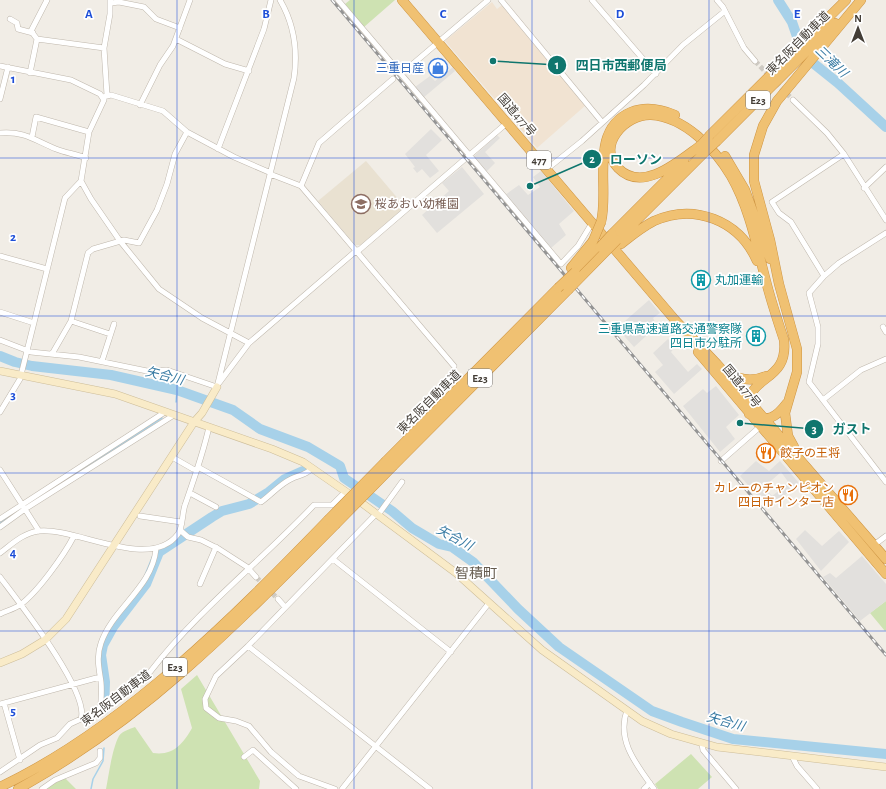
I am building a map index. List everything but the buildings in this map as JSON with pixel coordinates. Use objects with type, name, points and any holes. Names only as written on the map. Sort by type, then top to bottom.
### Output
[{"type":"highway","name":"国道477号","points":[[402,0],[508,122],[546,169],[597,222],[711,368],[749,414]]},
{"type":"highway","name":"東名阪自動車道","points":[[832,24],[846,0]]},
{"type":"highway","name":"東名阪自動車道","points":[[575,273],[617,239],[703,148],[796,56],[860,0]]},
{"type":"highway","points":[[779,284],[770,240],[754,181],[754,155],[759,136],[770,113],[806,66],[832,24]]},
{"type":"highway","points":[[596,244],[597,222],[605,199],[604,154],[607,137],[610,130],[620,119],[634,111],[650,108],[666,111],[682,118],[716,146],[733,168],[750,201],[779,284],[795,337],[798,360],[795,382],[787,403],[785,421],[788,436],[809,472]]},
{"type":"highway","points":[[703,148],[671,166],[647,177],[634,177],[616,166],[612,154],[612,142],[619,129],[630,120],[642,116],[666,118],[683,126],[698,137],[720,160],[740,195],[750,223],[767,286],[784,340],[785,353],[781,365],[756,386],[748,400],[749,414],[763,422],[775,417],[787,403]]},
{"type":"highway","points":[[617,239],[663,218],[685,214],[708,216],[731,227],[744,239],[753,253],[767,286]]},
{"type":"highway","name":"東名阪自動車道","points":[[0,787],[68,748],[124,710],[145,693],[331,522],[390,464],[561,288],[575,273],[596,244],[617,239]]},
{"type":"highway","points":[[561,288],[575,273]]},
{"type":"highway","name":"東名阪自動車道","points":[[390,464],[475,373],[561,288]]},
{"type":"highway","name":"国道477号","points":[[675,320],[748,400],[763,422],[886,574]]},
{"type":"highway","points":[[716,364],[734,376],[751,380],[764,377],[781,365]]},
{"type":"highway","name":"国道477号","points":[[763,422],[886,559]]},
{"type":"highway","name":"東名阪自動車道","points":[[18,789],[64,763],[104,736],[156,696],[215,644],[331,522]]},
{"type":"street","points":[[32,33],[47,0]]},
{"type":"street","points":[[140,105],[160,65],[176,40],[190,0]]},
{"type":"street","points":[[218,149],[249,71],[264,28],[271,0]]},
{"type":"street","points":[[218,385],[229,333],[271,173],[296,70],[294,35],[288,16],[280,0]]},
{"type":"street","points":[[338,0],[561,264],[597,222]]},
{"type":"street","points":[[401,74],[488,0]]},
{"type":"street","points":[[501,0],[602,122]]},
{"type":"street","points":[[592,0],[656,74]]},
{"type":"street","points":[[716,0],[725,10],[744,48],[755,61]]},
{"type":"street","points":[[0,412],[22,373],[65,198],[68,192],[81,181],[86,158],[89,132],[104,103],[104,48],[111,2],[144,7],[156,19],[180,28]]},
{"type":"street","points":[[546,169],[582,141],[656,74],[683,45],[725,10]]},
{"type":"street","points":[[10,19],[17,24],[18,28],[32,33],[37,40],[30,73]]},
{"type":"street","points":[[37,40],[104,48]]},
{"type":"street","points":[[176,40],[225,64],[249,71]]},
{"type":"street","points":[[0,66],[71,80],[105,96],[167,113],[187,132],[218,149],[301,186],[454,366]]},
{"type":"street","points":[[0,99],[8,67]]},
{"type":"street","points":[[301,186],[319,142],[393,79]]},
{"type":"street","points":[[793,100],[827,133],[844,154],[864,188],[886,220]]},
{"type":"street","points":[[32,137],[36,117],[89,132]]},
{"type":"street","points":[[0,663],[22,654],[45,640],[71,612],[115,547],[194,422],[202,413],[218,385],[249,343],[508,122]]},
{"type":"street","points":[[0,133],[15,132],[32,137],[57,149],[86,158]]},
{"type":"street","points":[[52,354],[71,321],[88,253],[91,250],[120,241],[139,242],[157,210],[167,184],[175,154],[187,132]]},
{"type":"street","points":[[824,276],[791,222],[779,213],[772,202],[844,154]]},
{"type":"street","points":[[864,188],[886,167]]},
{"type":"street","points":[[81,181],[91,199],[120,241],[159,289],[202,318],[249,343]]},
{"type":"street","points":[[886,233],[839,263],[824,276],[809,293],[818,327],[818,344],[809,382],[886,482]]},
{"type":"street","points":[[0,256],[47,269]]},
{"type":"street","points":[[0,312],[34,323]]},
{"type":"street","points":[[71,321],[110,334]]},
{"type":"street","points":[[102,361],[114,324]]},
{"type":"street","points":[[0,340],[27,352],[102,361],[147,371],[167,370],[218,385]]},
{"type":"street","points":[[823,400],[861,370],[886,359]]},
{"type":"street","points":[[0,371],[22,373],[115,394],[290,456],[312,468],[346,491],[456,573],[542,650],[627,710],[661,730],[702,744],[886,767]]},
{"type":"street","points":[[0,527],[23,507],[165,412]]},
{"type":"street","points":[[0,519],[23,507],[174,415]]},
{"type":"street","points":[[722,462],[763,422]]},
{"type":"street","points":[[184,533],[181,522],[198,469],[209,427]]},
{"type":"street","points":[[172,457],[193,469],[198,469],[261,502],[291,478],[309,472],[312,468]]},
{"type":"street","points":[[0,470],[39,531]]},
{"type":"street","points":[[335,789],[299,776],[269,750],[258,735],[247,724],[236,720],[219,718],[208,710],[205,705],[205,699],[216,676],[248,646],[378,514],[402,482]]},
{"type":"street","points":[[150,672],[186,629],[250,570],[314,505],[332,506],[346,491]]},
{"type":"street","points":[[190,493],[216,507]]},
{"type":"street","points":[[140,516],[181,522]]},
{"type":"street","points":[[0,553],[21,537],[39,531],[52,531],[115,547],[156,549],[172,540],[179,534],[184,533],[216,547],[250,570],[256,577]]},
{"type":"street","points":[[0,614],[20,605],[52,571],[74,536]]},
{"type":"street","points":[[874,545],[886,536]]},
{"type":"street","points":[[200,584],[216,547]]},
{"type":"street","points":[[100,713],[100,677],[98,655],[101,642],[109,626],[144,581],[156,549]]},
{"type":"street","points":[[333,559],[451,652]]},
{"type":"street","points":[[0,577],[74,684],[82,714],[81,719],[70,724],[57,738],[40,745],[20,760],[0,772]]},
{"type":"street","points":[[278,599],[285,607]]},
{"type":"street","points":[[342,789],[489,603]]},
{"type":"street","points":[[248,646],[430,789]]},
{"type":"street","points":[[20,760],[2,704],[100,677]]},
{"type":"street","points":[[627,710],[623,726],[624,737],[635,760],[654,789]]},
{"type":"street","points":[[702,744],[703,750],[736,789]]},
{"type":"street","points":[[244,757],[253,750],[296,789]]},
{"type":"street","points":[[42,789],[55,780],[96,763],[100,758],[100,751]]},
{"type":"street","points":[[792,756],[797,766],[817,789]]},
{"type":"street","points":[[273,768],[280,760]]},
{"type":"street","points":[[644,789],[650,783]]},
{"type":"shaded area","points":[[492,2],[497,9],[502,5],[586,105],[537,148],[445,41]]},
{"type":"shaded area","points":[[453,67],[455,71],[423,98],[415,87],[430,76],[435,81]]},
{"type":"shaded area","points":[[431,129],[442,140],[426,155],[439,171],[430,178],[422,169],[417,173],[413,168],[415,167],[405,154]]},
{"type":"shaded area","points":[[497,135],[500,138],[485,152],[495,163],[486,172],[473,157]]},
{"type":"shaded area","name":"桜あおい幼稚園","points":[[366,161],[405,207],[361,245],[355,245],[318,201]]},
{"type":"shaded area","points":[[462,167],[484,194],[437,233],[422,215],[449,191],[442,183]]},
{"type":"shaded area","points":[[541,171],[574,211],[559,224],[566,235],[551,248],[505,195],[519,185],[528,195],[540,187],[533,177]]},
{"type":"shaded area","points":[[649,300],[660,313],[653,318],[657,326],[634,347],[617,328]]},
{"type":"shaded area","points":[[668,339],[675,347],[671,352],[688,372],[697,364],[702,369],[674,394],[655,372],[663,365],[653,353]]},
{"type":"shaded area","points":[[716,386],[739,415],[726,427],[735,439],[720,452],[683,406],[703,389],[707,393]]},
{"type":"shaded area","points":[[756,461],[769,471],[780,461],[799,483],[769,509],[740,476]],"holes":[[[781,472],[789,483],[772,496],[764,487]]]},
{"type":"shaded area","points":[[805,530],[822,546],[839,531],[849,542],[821,571],[796,539]]},
{"type":"shaded area","points":[[862,556],[886,584],[886,601],[860,621],[823,577],[830,573],[836,578]]},
{"type":"green space","points":[[350,0],[395,0],[364,27],[345,4]]},
{"type":"green space","points":[[886,601],[886,630],[885,631],[870,613]]},
{"type":"green space","points":[[197,675],[260,781],[259,789],[106,789],[114,748],[120,734],[124,731],[135,727],[153,753],[166,753],[172,751],[185,739],[192,728],[181,689]]},
{"type":"green space","points":[[691,754],[712,777],[698,789],[658,789],[655,784]]},
{"type":"green space","points":[[65,778],[76,789],[43,789]]},
{"type":"waterway","name":"三滝川","points":[[778,0],[792,22],[801,48],[813,63],[838,83],[886,127]]},
{"type":"waterway","name":"矢合川","points":[[0,356],[15,362],[32,366],[111,375],[177,390],[233,410],[260,429],[308,447],[340,466],[344,478],[392,511],[412,528],[439,544],[452,547],[473,562],[518,609],[559,647],[652,711],[733,739],[886,754]]},
{"type":"waterway","points":[[176,402],[177,390]]},
{"type":"waterway","points":[[42,496],[162,418]]},
{"type":"waterway","points":[[104,709],[105,682],[101,655],[103,645],[113,627],[146,584],[159,552],[222,511],[249,504],[269,492],[285,479],[303,471]]},
{"type":"waterway","points":[[0,523],[15,513]]},
{"type":"waterway","points":[[91,789],[93,779],[103,761],[104,748]]},
{"type":"tunnel","points":[[755,61],[793,100]]},
{"type":"tunnel","points":[[256,577],[278,599]]},
{"type":"railway","points":[[332,0],[886,655]]},
{"type":"place","name":"四日市西郵便局","points":[[493,61]]},
{"type":"place","name":"三重日産","points":[[438,68]]},
{"type":"place","name":"ローソン","points":[[530,186]]},
{"type":"place","name":"桜あおい幼稚園","points":[[361,204]]},
{"type":"place","name":"丸加運輸","points":[[701,280]]},
{"type":"place","name":"三重県高速道路交通警察隊 四日市分駐所","points":[[756,336]]},
{"type":"place","name":"ガスト","points":[[740,423]]},
{"type":"place","name":"餃子の王将","points":[[766,453]]},
{"type":"place","name":"カレーのチャンピオン 四日市インター店","points":[[848,495]]},
{"type":"district","name":"智積町","points":[[476,573]]}]
